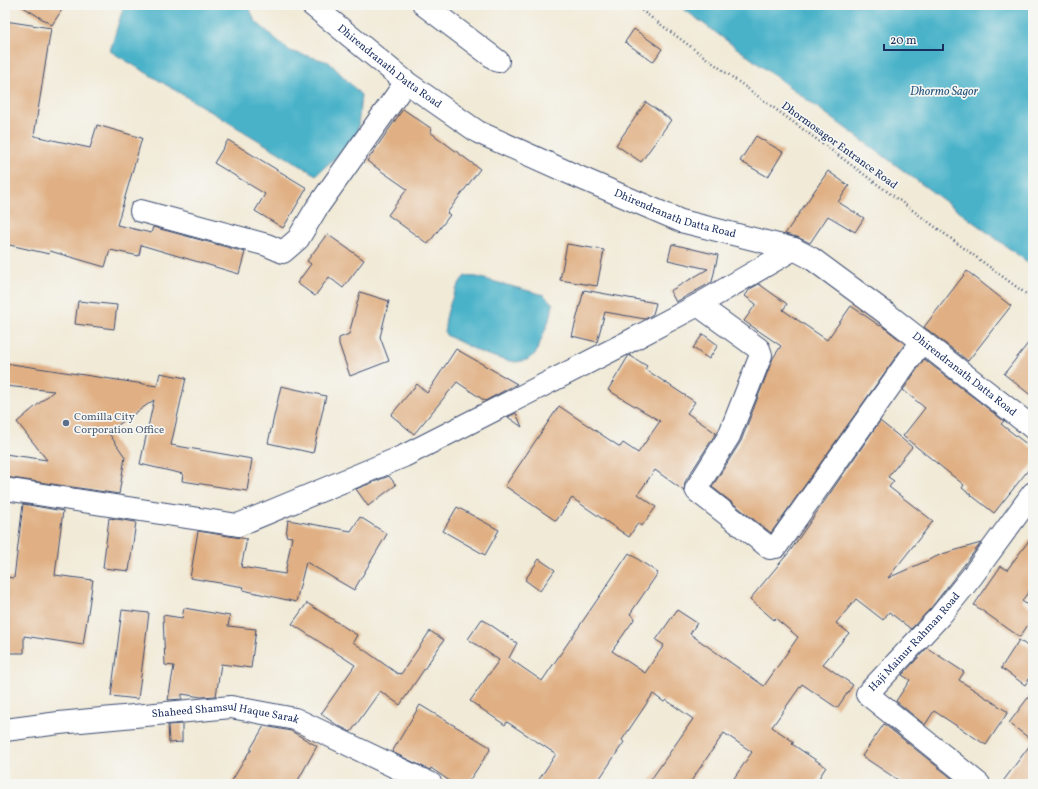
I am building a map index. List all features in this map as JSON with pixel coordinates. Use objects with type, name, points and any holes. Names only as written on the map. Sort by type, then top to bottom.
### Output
[{"type":"street","points":[[424,5],[498,61]]},
{"type":"street","name":"Dhirendranath Datta Road","points":[[317,7],[406,82],[478,132],[574,175],[681,220],[794,249],[817,263],[887,314],[1033,428]]},
{"type":"street","points":[[141,211],[267,245],[283,252],[298,239],[316,209],[406,82]]},
{"type":"street","points":[[5,489],[238,525],[404,456],[698,305],[794,249]]},
{"type":"street","points":[[698,305],[759,349],[761,355],[729,436],[696,491],[770,548],[776,547],[922,341]]},
{"type":"street","name":"Haji Mainur Rahman Road","points":[[979,784],[867,694],[940,616],[973,576],[1033,493]]},
{"type":"street","name":"Shaheed Shamsul Haque Sarak","points":[[5,730],[66,722],[231,707],[295,719],[431,784]]},
{"type":"path","name":"Dhormosagor Entrance Road","points":[[637,6],[1033,299]]},
{"type":"water","points":[[124,5],[248,5],[255,21],[290,51],[329,62],[361,95],[357,138],[316,175],[110,51]]},
{"type":"water","name":"Dhormo Sagor","points":[[683,5],[1033,5],[1033,266],[681,7]]},
{"type":"water","points":[[465,276],[477,277],[544,295],[553,304],[551,315],[536,353],[527,360],[516,362],[504,360],[482,353],[446,335],[445,322],[447,313],[453,295]]},
{"type":"building","points":[[20,5],[65,5],[52,25]]},
{"type":"building","points":[[5,21],[51,28],[34,136],[90,148],[97,125],[142,138],[117,225],[151,233],[153,227],[245,252],[239,274],[141,245],[139,256],[110,250],[105,267],[50,251],[49,254],[5,244]]},
{"type":"building","points":[[634,29],[662,49],[653,62],[625,42]]},
{"type":"building","points":[[646,102],[671,120],[641,162],[616,145]]},
{"type":"building","points":[[403,109],[432,129],[430,132],[480,169],[447,213],[450,215],[428,244],[388,215],[407,189],[367,161]]},
{"type":"building","points":[[756,136],[783,152],[768,177],[740,161]]},
{"type":"building","points":[[228,140],[307,188],[283,228],[255,211],[265,194],[214,163]]},
{"type":"building","points":[[828,171],[849,186],[838,202],[864,218],[855,232],[828,216],[810,243],[797,237],[785,234]]},
{"type":"building","points":[[327,234],[364,260],[343,288],[329,277],[315,296],[297,283],[311,264],[307,261]]},
{"type":"building","points":[[567,244],[604,250],[597,286],[560,280]]},
{"type":"building","points":[[672,244],[718,255],[712,282],[676,302],[670,291],[708,269],[668,260]]},
{"type":"building","points":[[967,271],[1011,306],[968,361],[924,327]]},
{"type":"building","points":[[759,284],[787,304],[783,310],[827,340],[851,306],[880,326],[881,325],[905,344],[771,533],[712,487],[741,441],[773,358],[781,346],[744,321],[756,304],[745,296],[750,289]]},
{"type":"building","points":[[584,290],[656,303],[653,314],[645,319],[605,312],[597,342],[572,336]]},
{"type":"building","points":[[360,292],[389,301],[380,337],[389,361],[350,376],[339,344],[339,338],[349,334]]},
{"type":"building","points":[[78,301],[117,305],[114,329],[75,324]]},
{"type":"building","points":[[703,334],[718,345],[709,359],[693,348]]},
{"type":"building","points":[[1033,337],[1033,397],[1004,374]]},
{"type":"building","points":[[456,349],[517,384],[485,401],[457,382],[414,434],[391,415],[417,384],[427,393]]},
{"type":"building","points":[[629,355],[647,366],[645,369],[695,402],[687,413],[716,433],[685,482],[684,491],[655,470],[638,494],[656,507],[642,526],[638,523],[629,537],[572,498],[556,521],[505,486],[559,406],[620,447],[623,443],[638,453],[660,421],[608,390]]},
{"type":"building","points":[[924,359],[1004,421],[1001,424],[1033,449],[1033,464],[994,513],[962,488],[964,485],[903,436],[925,408],[903,390]]},
{"type":"building","points":[[5,363],[157,386],[160,373],[186,378],[171,445],[252,459],[247,491],[182,481],[183,474],[140,464],[154,400],[108,432],[125,457],[119,494],[5,477],[5,454],[47,460],[17,422],[54,391],[5,386]]},
{"type":"building","points":[[281,386],[326,396],[313,453],[268,443]]},
{"type":"building","points":[[516,413],[522,427],[508,417]]},
{"type":"building","points":[[880,421],[912,447],[888,477],[894,481],[889,487],[933,521],[888,578],[942,554],[981,543],[931,608],[911,629],[889,612],[883,620],[856,599],[836,623],[849,633],[823,664],[853,685],[837,708],[802,684],[772,727],[794,742],[792,744],[826,767],[815,784],[730,784],[752,752],[724,733],[689,784],[648,784],[693,719],[666,700],[664,702],[653,694],[622,740],[624,742],[596,784],[536,784],[556,754],[507,722],[505,725],[470,701],[499,660],[468,639],[482,619],[517,643],[509,658],[542,681],[629,553],[658,573],[630,614],[635,618],[612,651],[645,673],[664,645],[656,640],[677,610],[697,623],[690,634],[764,686],[798,637],[775,618],[774,620],[750,599],[790,551]]},
{"type":"building","points":[[389,476],[396,485],[368,506],[356,489]]},
{"type":"building","points":[[23,504],[63,511],[55,575],[93,580],[83,645],[24,636],[24,653],[5,653],[5,577],[14,578]]},
{"type":"building","points":[[457,507],[499,530],[485,555],[443,531]]},
{"type":"building","points":[[360,517],[387,534],[354,590],[306,562],[296,602],[243,590],[244,587],[190,578],[198,531],[247,539],[241,567],[285,574],[292,537],[286,536],[288,520],[351,531]]},
{"type":"building","points":[[109,518],[136,522],[129,571],[103,568]]},
{"type":"building","points":[[1033,535],[1033,585],[1022,601],[1033,609],[1033,617],[1020,637],[974,605],[1001,566],[1007,570]]},
{"type":"building","points":[[539,559],[555,570],[540,591],[525,580]]},
{"type":"building","points":[[307,603],[357,635],[353,642],[398,674],[401,674],[430,631],[444,640],[400,705],[380,691],[351,732],[337,725],[321,714],[355,665],[292,624]]},
{"type":"building","points":[[184,608],[230,616],[228,626],[256,629],[251,668],[221,664],[216,696],[201,697],[182,694],[182,699],[168,700],[174,666],[165,665],[163,615],[182,618]]},
{"type":"building","points":[[122,610],[149,613],[138,699],[111,696]]},
{"type":"building","points":[[1019,640],[1033,650],[1033,673],[1025,685],[1001,668]]},
{"type":"building","points":[[927,648],[964,672],[959,680],[1008,712],[986,745],[934,711],[925,725],[896,701],[910,680],[902,675]]},
{"type":"building","points":[[1033,691],[1033,741],[1009,723]]},
{"type":"building","points":[[420,705],[490,747],[490,750],[467,784],[454,784],[431,768],[430,770],[392,752]]},
{"type":"building","points":[[182,724],[182,742],[169,743],[168,725]]},
{"type":"building","points":[[884,724],[959,784],[904,784],[862,756]]},
{"type":"building","points":[[264,726],[291,731],[317,746],[296,784],[230,784],[251,751],[251,748]]},
{"type":"building","points":[[1033,741],[1033,784],[1001,784]]},
{"type":"place","name":"Comilla City Corporation Office","points":[[66,423]]}]
